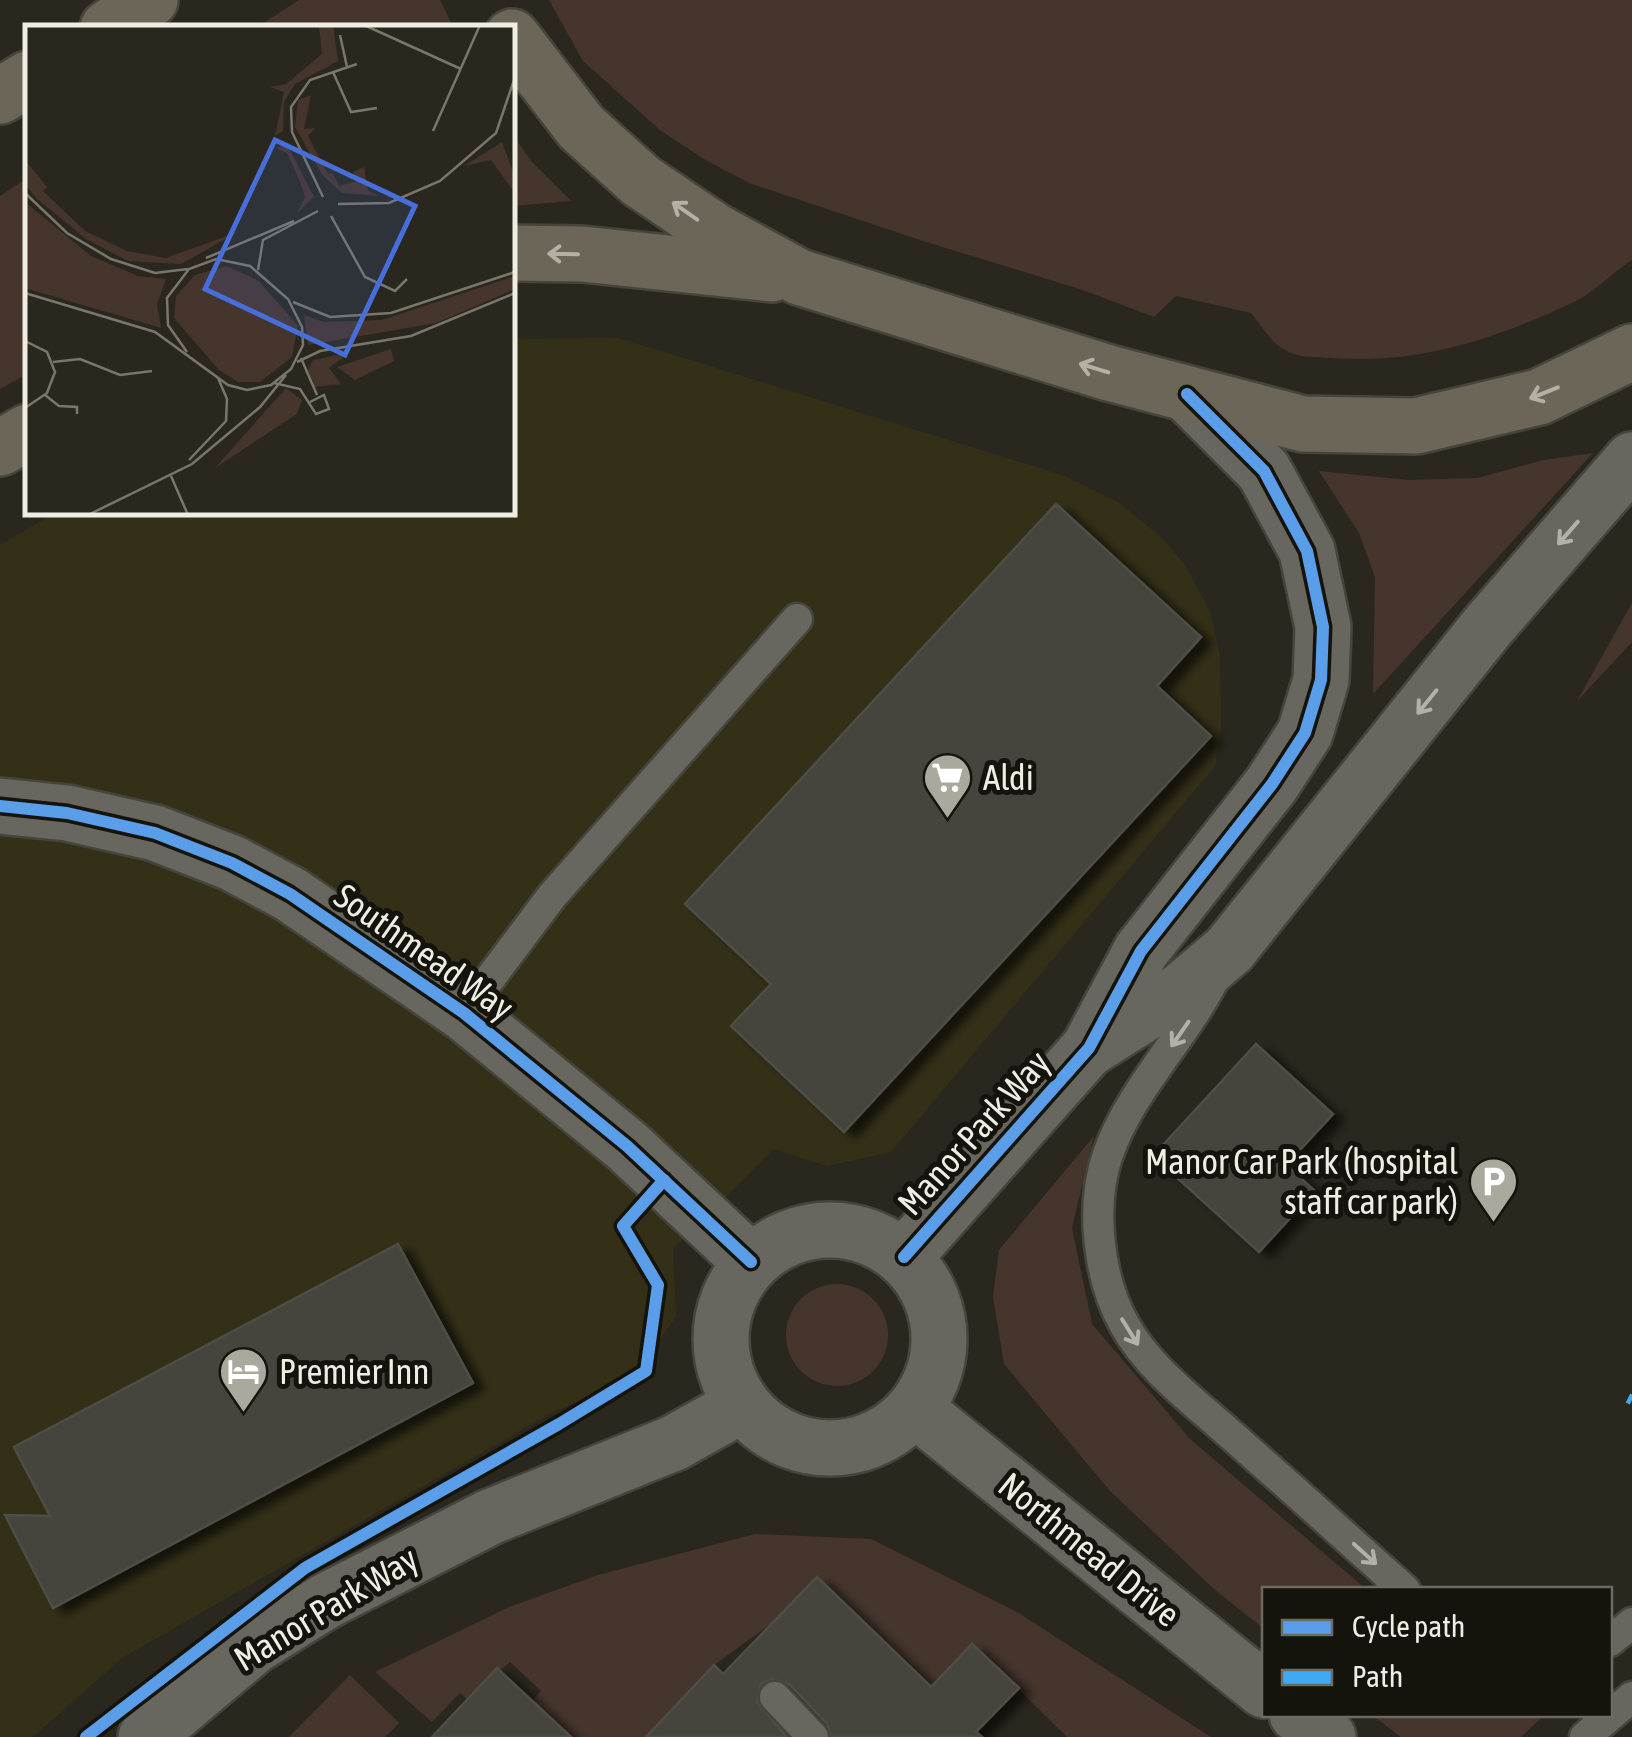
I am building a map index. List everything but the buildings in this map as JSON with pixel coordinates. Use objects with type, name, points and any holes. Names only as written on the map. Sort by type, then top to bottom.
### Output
[{"type":"highway","points":[[112,25],[150,0]]},
{"type":"highway","points":[[491,0],[504,25]]},
{"type":"highway","points":[[515,41],[581,128],[641,181],[714,232],[800,277]]},
{"type":"highway","points":[[0,96],[25,81]]},
{"type":"highway","points":[[515,254],[582,254],[800,277],[1188,394],[1303,424],[1416,426],[1539,397],[1632,352]]},
{"type":"highway","points":[[0,448],[25,434]]},
{"type":"street","points":[[1089,1048],[1141,950],[1272,784],[1297,746],[1305,733],[1321,680],[1323,627],[1307,551],[1264,471],[1188,394]]},
{"type":"street","points":[[1089,1048],[1182,990],[1229,950],[1498,614],[1632,460]]},
{"type":"street","name":"Southmead Way","points":[[0,806],[67,813],[155,833],[232,863],[290,894],[464,1014],[628,1146],[752,1262]]},
{"type":"street","name":"Manor Park Way","points":[[904,1257],[1089,1048]]},
{"type":"street","points":[[809,1231],[852,1231],[882,1242],[904,1257],[920,1276],[935,1307],[939,1358],[915,1409],[894,1429],[858,1446],[818,1448],[777,1435],[740,1406],[723,1368],[720,1326],[730,1295],[752,1262],[809,1231]]},
{"type":"street","name":"Manor Park Way","points":[[146,1737],[254,1646],[326,1601],[490,1517],[674,1443],[740,1406]]},
{"type":"street","name":"Northmead Drive","points":[[915,1409],[1262,1688]]},
{"type":"street","points":[[1302,1717],[1328,1737]]},
{"type":"lane","points":[[464,1014],[552,896],[797,618]]},
{"type":"lane","points":[[1229,950],[1200,1007],[1139,1092],[1117,1131],[1099,1196],[1103,1269],[1124,1324],[1164,1375],[1402,1587]]},
{"type":"lane","points":[[1612,1639],[1632,1623]]},
{"type":"lane","points":[[774,1697],[813,1737]]},
{"type":"lane","points":[[1612,1714],[1632,1697]]},
{"type":"lane","points":[[1585,1737],[1608,1717]]},
{"type":"shaded area","points":[[299,0],[440,0],[452,25],[260,25]]},
{"type":"shaded area","points":[[549,0],[1632,0],[1632,260],[1576,301],[1517,327],[1458,346],[1365,359],[1298,355],[1275,342],[1251,313],[1176,296],[1154,317],[1080,289],[749,183],[660,130],[583,61]]},
{"type":"shaded area","points":[[515,138],[531,161],[571,201],[515,206]]},
{"type":"shaded area","points":[[25,179],[25,375],[0,389],[0,196]]},
{"type":"shaded area","points":[[619,338],[1065,476],[1118,502],[1160,536],[1185,565],[1210,611],[1220,655],[1221,729],[1215,766],[891,1152],[827,1166],[774,1149],[673,1249],[676,1317],[633,1376],[548,1415],[122,1658],[33,1737],[0,1737],[0,545],[52,515],[515,515],[515,339]]},
{"type":"shaded area","points":[[1593,453],[1373,694],[1375,577],[1359,533],[1319,471],[1408,480],[1477,478],[1544,460]]},
{"type":"shaded area","points":[[1632,603],[1632,642],[1577,701]]},
{"type":"shaded area","points":[[1094,1136],[1072,1228],[1092,1324],[1190,1439],[1364,1587],[1262,1587],[1262,1627],[1214,1589],[1110,1491],[1004,1364],[993,1297],[999,1250]]},
{"type":"shaded area","points":[[837,1284],[856,1288],[873,1299],[884,1316],[888,1335],[884,1354],[873,1371],[856,1382],[837,1386],[818,1382],[801,1371],[790,1354],[786,1335],[790,1316],[801,1299],[818,1288]]},
{"type":"shaded area","points":[[755,1534],[871,1539],[1017,1612],[1211,1737],[1067,1737],[973,1644],[931,1687],[817,1577],[772,1623],[714,1665],[690,1737],[571,1737],[532,1701],[541,1691],[510,1662],[500,1671],[496,1668],[467,1699],[460,1693],[432,1722],[375,1672],[509,1607],[598,1575]]},
{"type":"shaded area","points":[[350,1675],[399,1723],[385,1737],[289,1737]]},
{"type":"shaded area","points":[[1375,1717],[1542,1717],[1521,1737],[1401,1737]]},
{"type":"marked path","points":[[1628,1398],[1632,1400]]},
{"type":"cycle path","points":[[904,1257],[1089,1048],[1141,951],[1272,784],[1305,733],[1321,680],[1323,627],[1307,551],[1264,471],[1187,394]]},
{"type":"cycle path","points":[[0,806],[67,813],[155,833],[232,863],[290,894],[464,1013],[627,1146],[751,1262]]},
{"type":"cycle path","points":[[86,1737],[305,1568],[646,1371],[658,1285],[623,1226],[664,1180]]},
{"type":"place","name":"Aldi","points":[[948,820]]},
{"type":"place","name":"Manor Car Park (hospital staff car park)","points":[[1493,1224]]},
{"type":"place","name":"Premier Inn","points":[[244,1414]]}]
